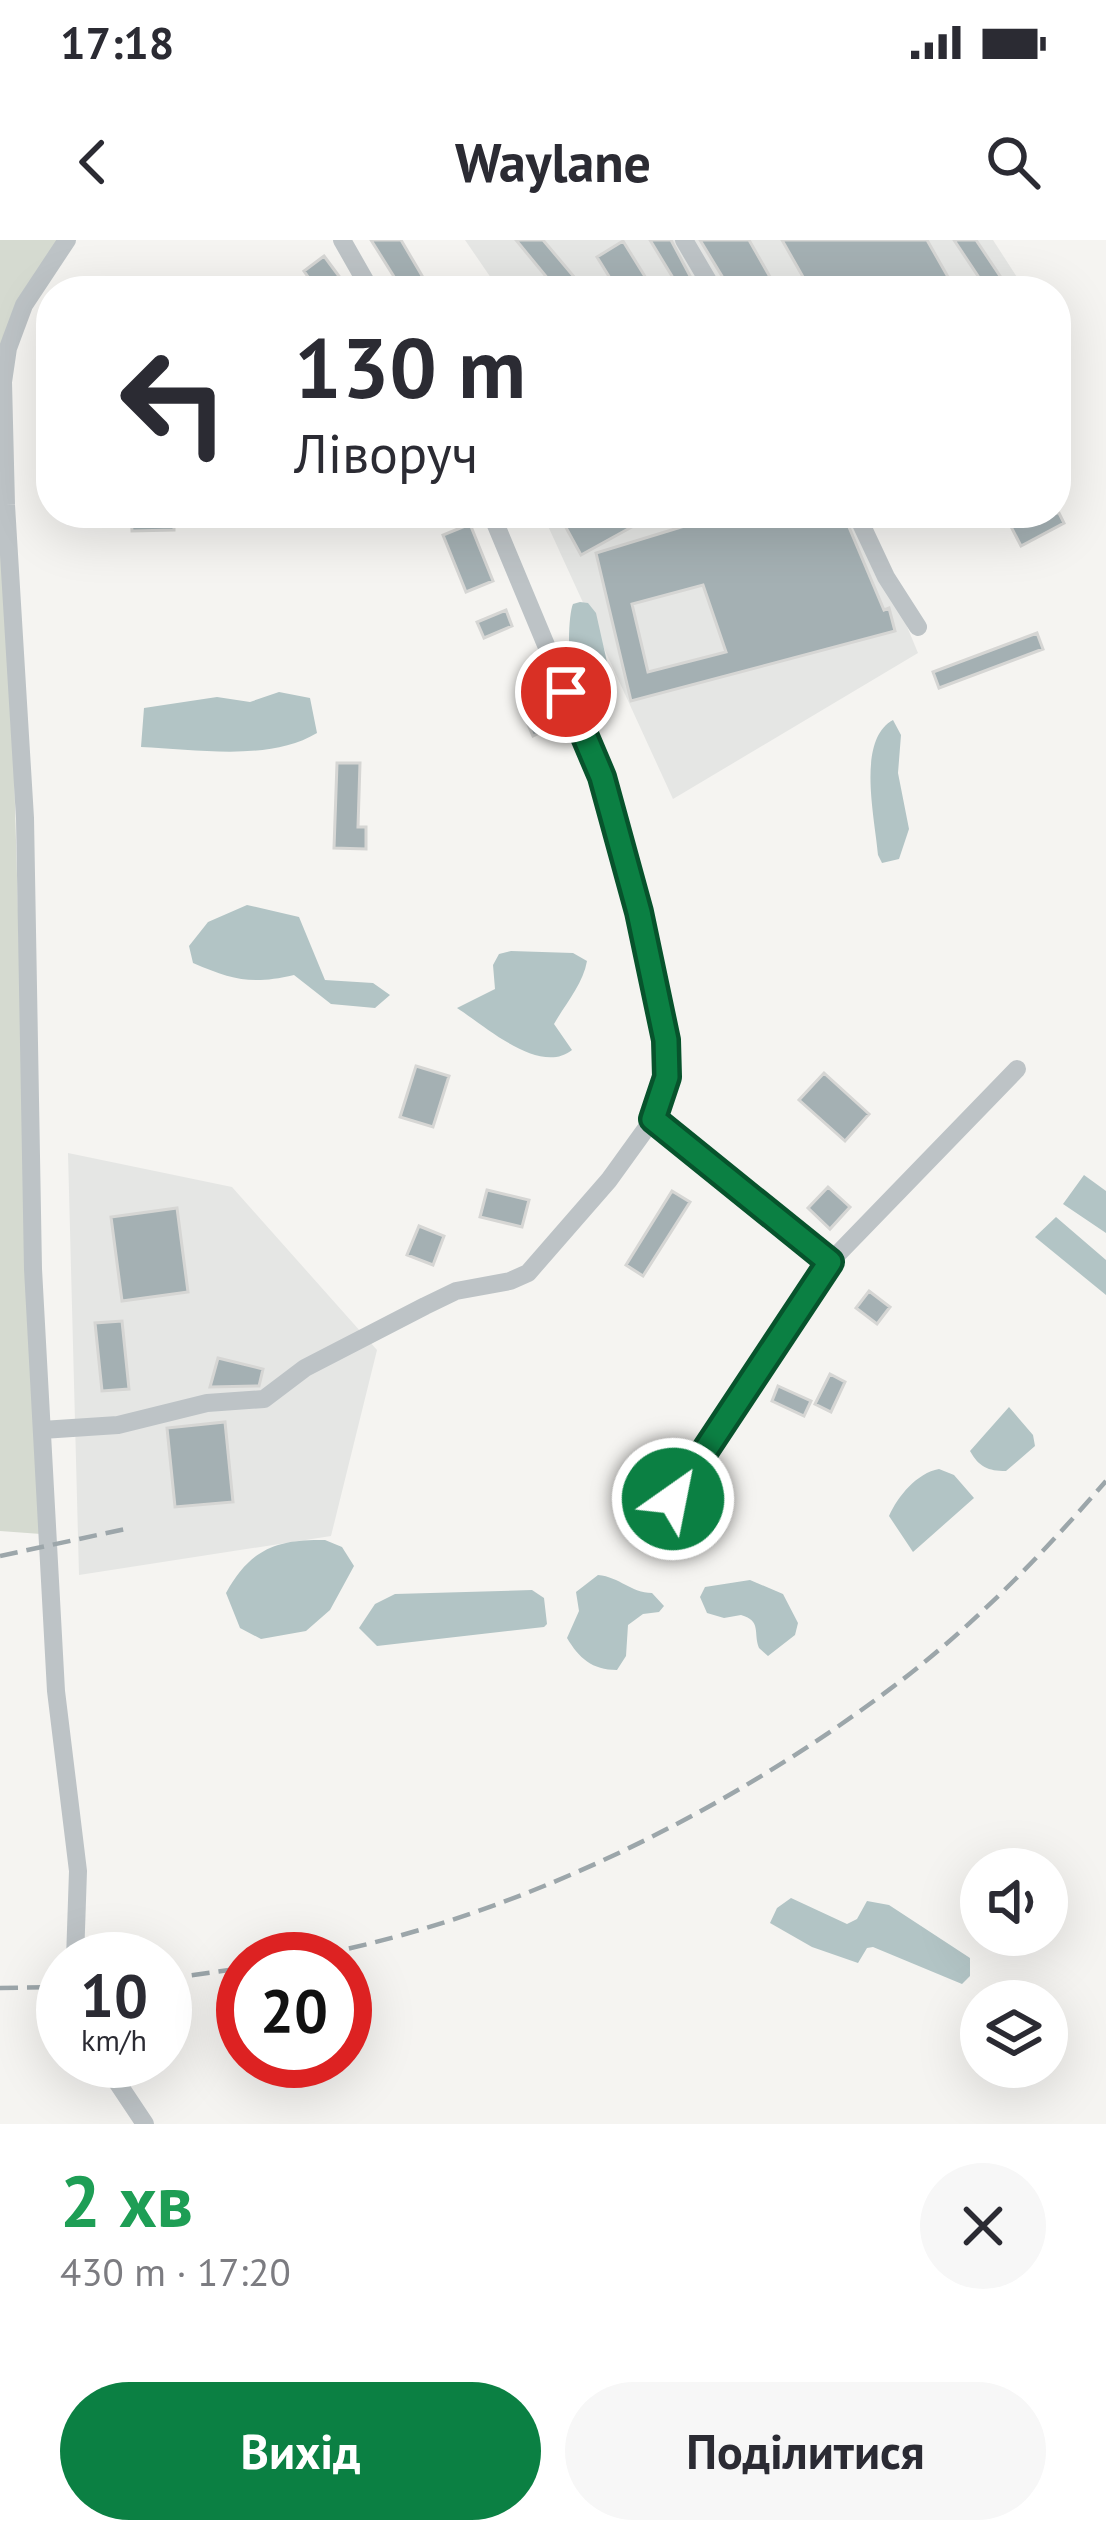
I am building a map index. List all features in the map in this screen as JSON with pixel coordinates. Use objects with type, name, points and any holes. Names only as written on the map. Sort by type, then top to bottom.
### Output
[{"type":"street","points":[[43,276],[67,240]]},
{"type":"street","points":[[342,240],[362,276]]},
{"type":"street","points":[[684,240],[705,276]]},
{"type":"street","points":[[36,287],[8,348],[3,382],[25,818],[33,1269],[56,1691],[78,1871],[76,1932]]},
{"type":"street","points":[[42,1430],[118,1425],[208,1403],[264,1399],[305,1368],[440,1298],[528,1273],[609,1180],[653,1119],[667,1077],[666,1040],[639,912],[602,777],[497,528]]},
{"type":"street","points":[[863,528],[886,578],[918,627]]},
{"type":"street","points":[[673,1499],[830,1262],[1017,1070]]},
{"type":"street","points":[[653,1119],[830,1262]]},
{"type":"street","points":[[121,2088],[145,2124]]},
{"type":"shaded area","points":[[0,240],[67,240],[43,276],[36,276],[3,382],[28,1263],[41,1534],[0,1531]]},
{"type":"shaded area","points":[[465,240],[993,240],[1016,276],[490,276]]},
{"type":"shaded area","points":[[549,528],[866,528],[918,653],[673,799]]},
{"type":"shaded area","points":[[588,603],[596,613],[607,662],[586,676],[573,666],[569,652],[573,604]]},
{"type":"shaded area","points":[[279,692],[310,698],[317,733],[255,751],[141,747],[144,708],[217,697],[250,702]]},
{"type":"shaded area","points":[[893,720],[901,735],[898,773],[909,829],[899,859],[882,863],[871,762],[882,730]]},
{"type":"shaded area","points":[[247,905],[299,917],[325,980],[373,983],[390,995],[375,1008],[331,1004],[294,975],[242,979],[193,963],[189,946],[208,922]]},
{"type":"shaded area","points":[[573,953],[587,961],[578,986],[554,1024],[572,1050],[559,1056],[529,1053],[457,1008],[495,989],[493,965],[499,954]]},
{"type":"shaded area","points":[[68,1153],[232,1187],[377,1350],[331,1536],[79,1575]]},
{"type":"shaded area","points":[[1084,1175],[1106,1191],[1106,1233],[1063,1204]]},
{"type":"shaded area","points":[[1056,1217],[1106,1260],[1106,1295],[1035,1237]]},
{"type":"shaded area","points":[[1009,1407],[1033,1435],[1035,1446],[1006,1471],[989,1469],[970,1451]]},
{"type":"shaded area","points":[[939,1469],[954,1475],[974,1498],[913,1552],[889,1516],[909,1486]]},
{"type":"shaded area","points":[[325,1540],[342,1547],[354,1566],[330,1610],[306,1631],[261,1639],[240,1628],[226,1593],[245,1566],[278,1545]]},
{"type":"shaded area","points":[[598,1575],[652,1593],[664,1606],[628,1625],[626,1656],[617,1670],[587,1662],[567,1638],[579,1611],[576,1592]]},
{"type":"shaded area","points":[[750,1580],[783,1594],[798,1623],[795,1635],[768,1656],[759,1648],[752,1621],[741,1615],[724,1618],[707,1613],[700,1597],[705,1587]]},
{"type":"shaded area","points":[[532,1590],[544,1598],[544,1627],[377,1646],[359,1628],[375,1604],[395,1594]]},
{"type":"shaded area","points":[[791,1898],[847,1924],[857,1919],[867,1901],[889,1905],[960,1951],[960,1956],[970,1958],[970,1976],[960,1983],[873,1947],[867,1948],[858,1963],[812,1947],[770,1923],[777,1908]]},
{"type":"building","points":[[371,240],[401,240],[422,276],[394,276]]},
{"type":"building","points":[[516,240],[543,240],[573,276],[546,276]]},
{"type":"building","points":[[650,240],[671,240],[690,276],[672,276]]},
{"type":"building","points":[[700,240],[749,240],[769,276],[722,276]]},
{"type":"building","points":[[782,240],[927,240],[947,276],[802,276]]},
{"type":"building","points":[[954,240],[976,240],[1000,276],[978,276]]},
{"type":"building","points":[[623,241],[645,276],[609,276],[597,257]]},
{"type":"building","points":[[324,256],[339,276],[308,276],[304,271]]},
{"type":"building","points":[[132,528],[174,528],[174,530]]},
{"type":"building","points":[[472,528],[493,581],[466,592],[443,535]]},
{"type":"building","points":[[566,528],[630,528],[581,555]]},
{"type":"building","points":[[678,528],[849,528],[884,610],[889,608],[895,631],[631,701],[596,553]],"holes":[[[703,585],[726,652],[648,672],[632,604]]]},
{"type":"building","points":[[1012,528],[1055,528],[1021,546]]},
{"type":"building","points":[[506,610],[512,626],[484,638],[477,622]]},
{"type":"building","points":[[1037,633],[1043,649],[939,688],[933,672]]},
{"type":"building","points":[[542,691],[556,725],[533,736],[518,702]]},
{"type":"building","points":[[337,763],[360,763],[358,827],[366,827],[366,849],[334,848]]},
{"type":"building","points":[[416,1066],[449,1076],[433,1127],[400,1117]]},
{"type":"building","points":[[824,1073],[869,1114],[845,1141],[799,1100]]},
{"type":"building","points":[[828,1187],[850,1207],[830,1229],[808,1208]]},
{"type":"building","points":[[487,1190],[529,1200],[522,1227],[480,1217]]},
{"type":"building","points":[[672,1191],[690,1202],[643,1276],[626,1265]]},
{"type":"building","points":[[177,1208],[188,1292],[122,1301],[111,1217]]},
{"type":"building","points":[[419,1226],[444,1236],[433,1265],[407,1255]]},
{"type":"building","points":[[869,1291],[890,1307],[877,1324],[856,1308]]},
{"type":"building","points":[[122,1321],[129,1389],[102,1391],[95,1323]]},
{"type":"building","points":[[218,1358],[263,1369],[259,1386],[210,1387]]},
{"type":"building","points":[[830,1374],[845,1382],[831,1412],[815,1404]]},
{"type":"building","points":[[778,1386],[811,1401],[804,1416],[772,1401]]},
{"type":"building","points":[[225,1422],[233,1502],[175,1507],[167,1428]]},
{"type":"railway","points":[[372,1943],[540,1888],[698,1813],[773,1769],[938,1651],[1013,1582],[1106,1481]]},
{"type":"railway","points":[[0,1556],[130,1528]]},
{"type":"railway","points":[[192,1975],[216,1972]]},
{"type":"railway","points":[[0,1988],[36,1987]]},
{"type":"route","points":[[566,692],[602,777],[639,912],[666,1040],[667,1077],[653,1119],[830,1262],[673,1499]]}]
